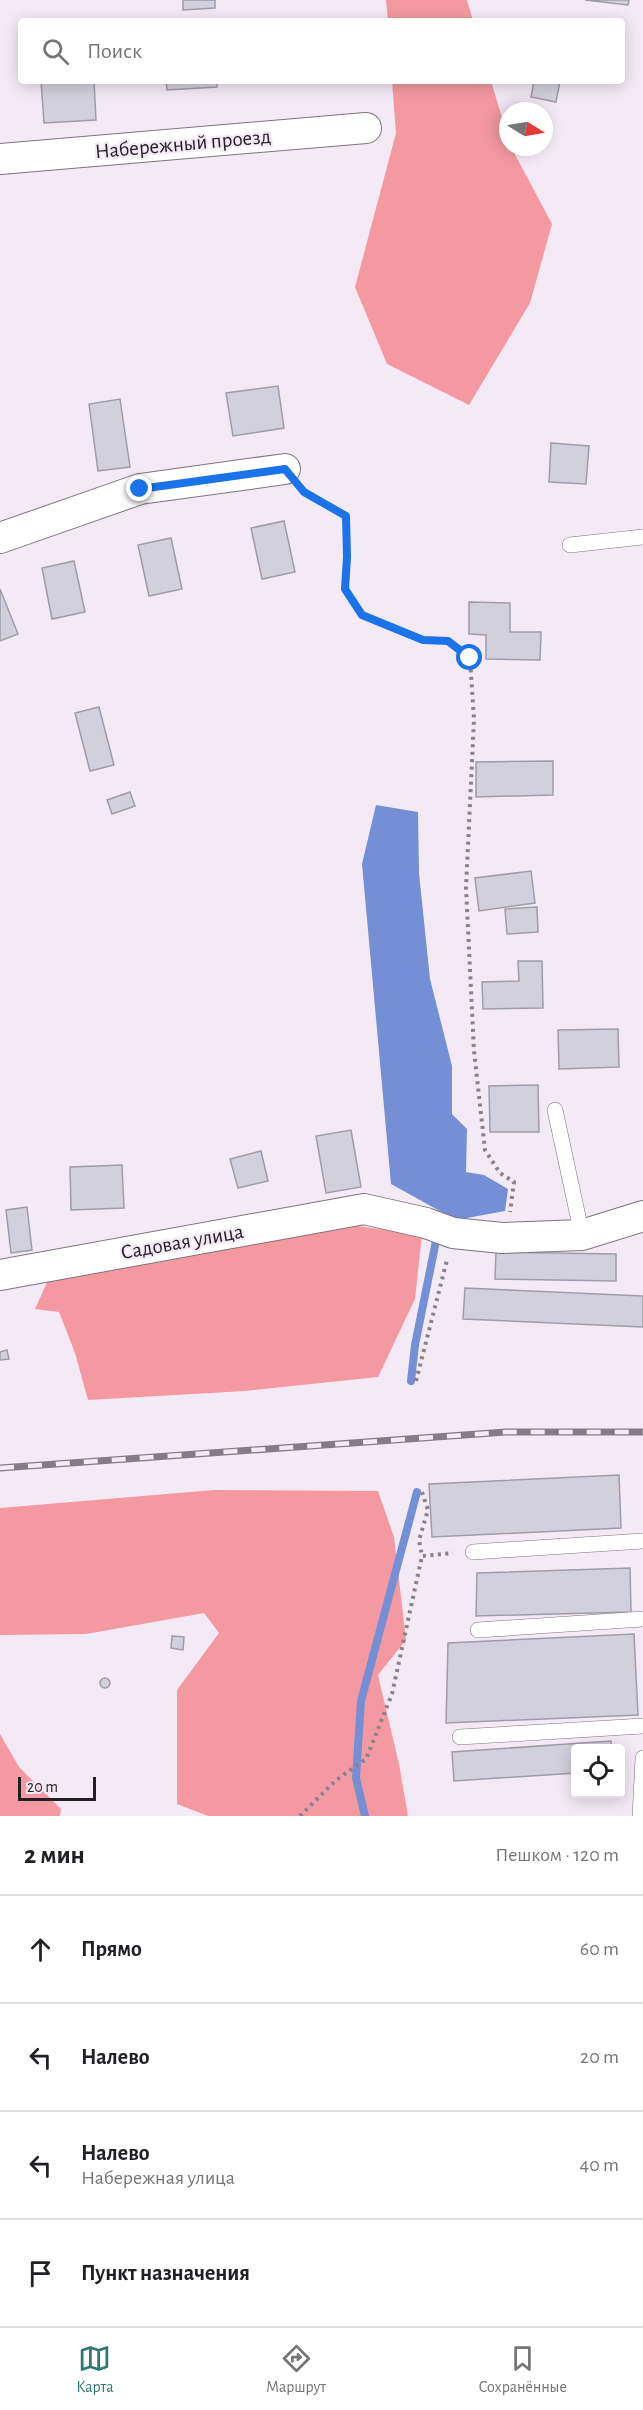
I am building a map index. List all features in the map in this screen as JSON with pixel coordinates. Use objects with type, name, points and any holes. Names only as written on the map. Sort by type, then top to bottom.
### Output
[{"type":"street","name":"Набережный проезд","points":[[0,159],[366,128]]},
{"type":"street","points":[[0,538],[140,489],[285,469]]},
{"type":"street","name":"Садовая улица","points":[[0,1275],[364,1209],[426,1223],[453,1233]]},
{"type":"street","points":[[453,1233],[502,1238],[582,1235],[643,1216]]},
{"type":"lane","points":[[570,545],[643,537]]},
{"type":"lane","points":[[555,1110],[582,1235]]},
{"type":"lane","points":[[473,1552],[643,1541]]},
{"type":"lane","points":[[478,1630],[643,1619]]},
{"type":"lane","points":[[460,1737],[643,1726]]},
{"type":"lane","points":[[640,1816],[643,1758]]},
{"type":"path","points":[[285,469],[304,492],[346,516],[345,589],[362,615],[423,640],[448,641],[470,658],[474,719],[466,888],[474,1051],[485,1150],[500,1173],[514,1182],[510,1220],[502,1238]]},
{"type":"path","points":[[416,1381],[453,1233]]},
{"type":"path","points":[[300,1816],[347,1772],[366,1759],[392,1694],[422,1556],[419,1540],[428,1510],[422,1492]]},
{"type":"path","points":[[422,1556],[473,1552]]},
{"type":"shaded area","points":[[386,0],[467,0],[472,18],[388,18]]},
{"type":"shaded area","points":[[392,84],[492,84],[499,108],[499,156],[516,156],[552,224],[530,303],[469,405],[387,364],[355,287],[396,133]]},
{"type":"shaded area","points":[[358,1226],[422,1235],[415,1299],[378,1377],[245,1391],[88,1400],[75,1353],[59,1312],[35,1309],[48,1280]]},
{"type":"shaded area","points":[[214,1490],[378,1491],[394,1537],[406,1640],[378,1675],[399,1764],[408,1816],[208,1816],[177,1804],[177,1690],[219,1633],[204,1613],[86,1634],[0,1635],[0,1508]]},
{"type":"shaded area","points":[[0,1734],[19,1767],[61,1809],[60,1816],[0,1816]]},
{"type":"water","points":[[376,805],[418,812],[419,873],[430,979],[452,1066],[452,1114],[467,1129],[466,1172],[484,1175],[508,1189],[505,1211],[456,1220],[391,1184],[362,864]]},
{"type":"building","points":[[183,0],[215,0],[215,8],[183,10]]},
{"type":"building","points":[[585,0],[629,0],[628,5]]},
{"type":"building","points":[[41,84],[94,84],[96,120],[44,123]]},
{"type":"building","points":[[166,84],[217,84],[217,87],[167,90]]},
{"type":"building","points":[[533,84],[559,84],[556,102],[531,97]]},
{"type":"building","points":[[278,386],[284,428],[233,436],[226,393]]},
{"type":"building","points":[[120,399],[130,467],[98,471],[89,404]]},
{"type":"building","points":[[551,443],[589,446],[586,484],[549,482]]},
{"type":"building","points":[[284,521],[295,572],[262,579],[251,528]]},
{"type":"building","points":[[171,538],[182,589],[149,596],[138,545]]},
{"type":"building","points":[[74,561],[85,612],[52,619],[42,568]]},
{"type":"building","points":[[0,589],[18,634],[0,641]]},
{"type":"building","points":[[469,602],[510,603],[510,632],[541,632],[540,660],[486,659],[486,635],[469,634]]},
{"type":"building","points":[[99,707],[114,765],[90,771],[75,713]]},
{"type":"building","points":[[553,761],[553,795],[476,797],[476,762]]},
{"type":"building","points":[[130,792],[135,806],[112,814],[107,800]]},
{"type":"building","points":[[531,871],[535,903],[479,911],[475,878]]},
{"type":"building","points":[[537,907],[538,932],[507,934],[505,909]]},
{"type":"building","points":[[518,961],[542,961],[543,1008],[483,1009],[482,982],[519,981]]},
{"type":"building","points":[[618,1029],[619,1067],[559,1069],[558,1030]]},
{"type":"building","points":[[538,1085],[539,1132],[490,1132],[489,1086]]},
{"type":"building","points":[[351,1130],[361,1187],[326,1193],[316,1136]]},
{"type":"building","points":[[261,1151],[268,1181],[238,1188],[230,1159]]},
{"type":"building","points":[[122,1165],[124,1208],[71,1210],[70,1167]]},
{"type":"building","points":[[27,1207],[32,1250],[11,1253],[6,1210]]},
{"type":"building","points":[[496,1252],[616,1254],[616,1281],[495,1279]]},
{"type":"building","points":[[465,1288],[643,1296],[643,1327],[463,1319]]},
{"type":"building","points":[[7,1350],[9,1359],[0,1360],[0,1352]]},
{"type":"building","points":[[619,1475],[621,1528],[432,1537],[429,1484]]},
{"type":"building","points":[[630,1568],[631,1612],[476,1616],[477,1573]]},
{"type":"building","points":[[634,1634],[638,1715],[446,1723],[448,1643]]},
{"type":"building","points":[[172,1636],[184,1637],[183,1650],[171,1648]]},
{"type":"building","points":[[105,1678],[109,1679],[109,1687],[105,1688],[101,1687],[100,1683],[101,1679]]},
{"type":"building","points":[[611,1741],[611,1744],[571,1744],[571,1773],[454,1781],[452,1752]]},
{"type":"waterway","points":[[411,1381],[415,1345],[436,1241]]},
{"type":"waterway","points":[[365,1816],[356,1778],[361,1701],[417,1492]]},
{"type":"railway","points":[[0,1468],[506,1432],[643,1432]]},
{"type":"route","points":[[140,489],[285,469],[304,492],[346,516],[345,589],[362,615],[423,640],[448,641],[470,658]]}]
